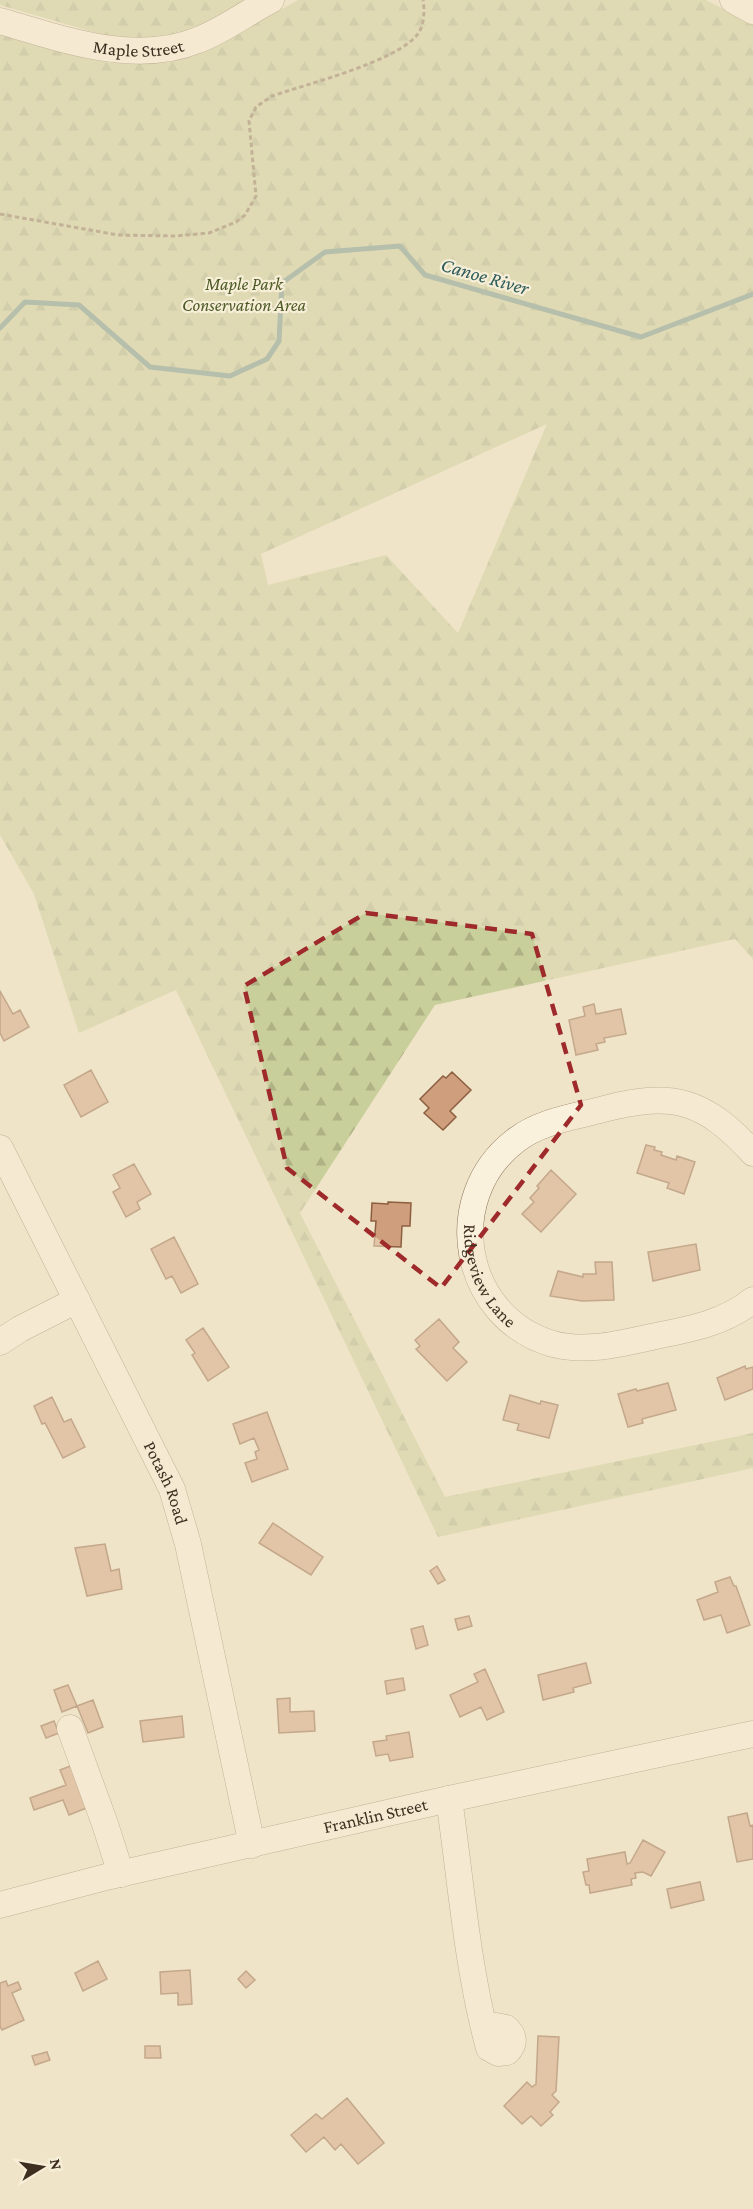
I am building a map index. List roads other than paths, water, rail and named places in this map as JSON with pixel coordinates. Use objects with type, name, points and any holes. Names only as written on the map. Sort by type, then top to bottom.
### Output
[{"type":"street","name":"Maple Street","points":[[0,21],[86,44],[150,51],[196,41],[224,28],[271,0]]},
{"type":"street","points":[[733,0],[753,11]]},
{"type":"street","name":"Ridgeview Lane","points":[[753,1153],[724,1124],[693,1106],[663,1100],[611,1107],[554,1122],[534,1129],[516,1140],[496,1160],[481,1184],[470,1225],[475,1267],[495,1304],[515,1324],[552,1344],[594,1348],[696,1328],[721,1319],[753,1300]]},
{"type":"street","name":"Potash Road","points":[[0,1148],[164,1471],[178,1507],[252,1845]]},
{"type":"street","points":[[0,1342],[20,1329],[78,1300]]},
{"type":"street","points":[[70,1728],[121,1874]]},
{"type":"street","name":"Franklin Street","points":[[0,1905],[121,1874],[449,1799],[753,1734]]},
{"type":"street","points":[[449,1799],[471,1970],[484,2027]]},
{"type":"waterway","name":"Canoe River","points":[[0,328],[25,302],[79,305],[150,367],[230,376],[267,359],[279,341],[282,283],[325,252],[400,246],[425,275],[641,337],[753,294]]},
{"type":"park label","name":"Maple Park Conservation Area","points":[[244,294]]}]
